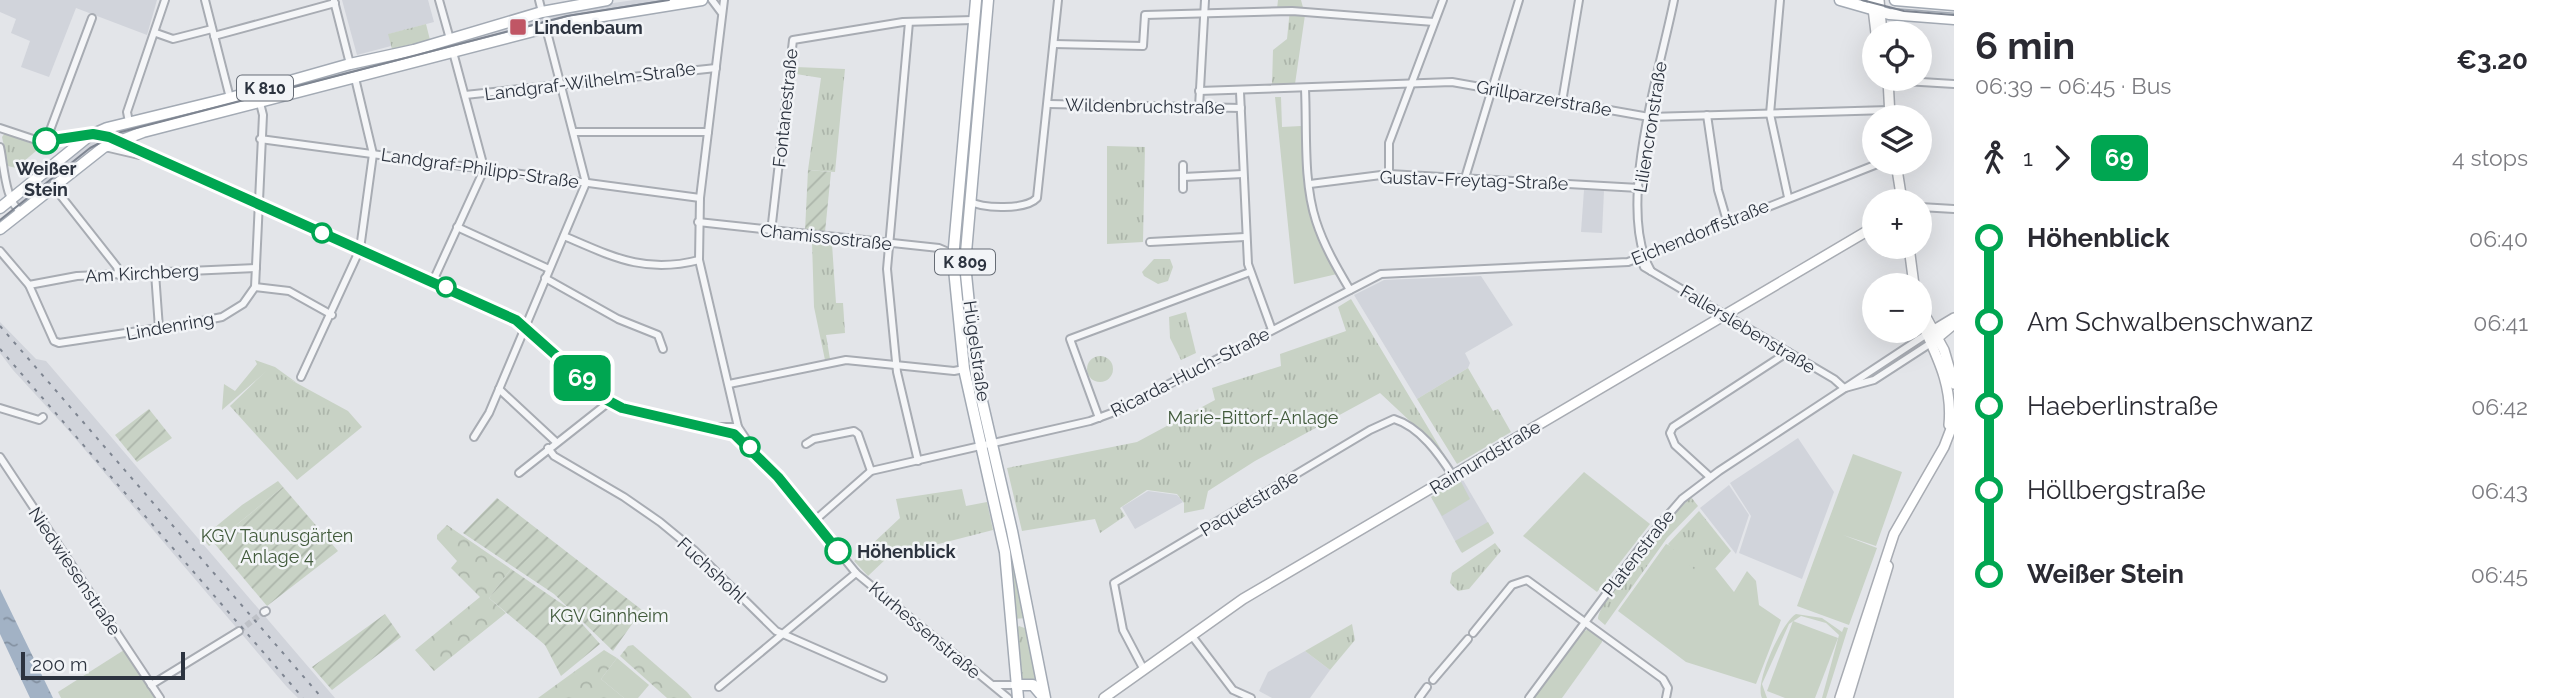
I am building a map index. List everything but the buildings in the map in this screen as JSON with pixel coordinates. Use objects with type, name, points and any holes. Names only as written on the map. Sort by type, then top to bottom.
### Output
[{"type":"main road","name":"K 810","points":[[0,208],[91,135],[129,122],[447,40],[542,12],[604,0]]},
{"type":"main road","name":"K 810","points":[[0,229],[104,148],[143,132],[546,28],[620,12],[702,0]]},
{"type":"main road","name":"Hügelstraße","points":[[988,0],[964,253],[970,312],[966,326],[964,369],[988,445],[1045,698]]},
{"type":"main road","points":[[1840,0],[1954,19]]},
{"type":"main road","points":[[1895,0],[1954,5]]},
{"type":"main road","points":[[976,3],[978,14],[987,12]]},
{"type":"main road","name":"Hügelstraße","points":[[976,3],[972,20],[953,254],[959,311],[966,326],[976,375],[1005,552],[1018,698]]},
{"type":"main road","points":[[972,20],[982,24],[984,34]]},
{"type":"main road","points":[[447,40],[457,51]]},
{"type":"main road","points":[[355,78],[357,68],[365,60]]},
{"type":"main road","name":"Raimundstraße","points":[[1106,698],[1243,599],[1862,234]]},
{"type":"main road","points":[[959,311],[970,312]]},
{"type":"main road","name":"Platenstraße","points":[[1933,336],[1954,318]]},
{"type":"main road","name":"Platenstraße","points":[[1933,336],[1954,324]]},
{"type":"main road","points":[[1933,336],[1951,366],[1954,384]]},
{"type":"main road","points":[[1933,336],[1949,388],[1951,442]]},
{"type":"main road","points":[[1840,698],[1890,546],[1915,497],[1951,442],[1954,421]]},
{"type":"main road","points":[[1848,698],[1895,545],[1915,497]]},
{"type":"main road","points":[[1016,685],[1033,685],[1045,698]]},
{"type":"street","points":[[129,122],[127,112],[165,0]]},
{"type":"street","points":[[205,0],[229,98]]},
{"type":"street","points":[[439,0],[447,40]]},
{"type":"street","points":[[539,0],[542,12]]},
{"type":"street","points":[[712,0],[721,13]]},
{"type":"street","points":[[0,128],[46,141],[91,135],[118,141],[433,281],[524,325],[609,402],[640,414],[735,429],[732,398],[699,260],[698,222],[724,0]]},
{"type":"street","points":[[969,201],[982,205],[1018,205],[1029,204],[1037,198],[1058,0]]},
{"type":"street","points":[[1199,107],[1205,0]]},
{"type":"street","points":[[1389,174],[1389,143],[1443,0]]},
{"type":"street","points":[[1465,178],[1489,89],[1519,0]]},
{"type":"street","points":[[1562,102],[1579,0]]},
{"type":"street","name":"Liliencronstraße","points":[[1643,254],[1639,246],[1636,215],[1639,188],[1649,117],[1674,0]]},
{"type":"street","points":[[1780,0],[1770,114],[1788,197]]},
{"type":"street","points":[[156,33],[173,39],[213,32],[335,1],[350,64]]},
{"type":"street","points":[[1054,44],[1143,46],[1145,15],[1292,11],[1434,22]]},
{"type":"street","points":[[46,141],[92,18]]},
{"type":"street","name":"Fontanestraße","points":[[771,232],[793,40],[909,22],[972,20]]},
{"type":"street","points":[[909,22],[887,269],[897,364],[918,461]]},
{"type":"street","points":[[474,437],[499,389],[586,183],[546,28]]},
{"type":"street","points":[[433,281],[482,168],[457,51]]},
{"type":"street","name":"Landgraf-Wilhelm-Straße","points":[[465,95],[716,68]]},
{"type":"street","points":[[301,377],[332,315],[360,249],[373,154],[355,78]]},
{"type":"street","name":"Grillparzerstraße","points":[[1199,91],[1240,92],[1452,82],[1649,117],[1862,112]]},
{"type":"street","points":[[1932,82],[1954,84]]},
{"type":"street","points":[[1305,89],[1310,184],[1315,219],[1332,259],[1350,290]]},
{"type":"street","points":[[1240,92],[1245,237],[1250,272],[1272,330]]},
{"type":"street","points":[[260,103],[263,115],[255,287],[289,291],[332,315]]},
{"type":"street","name":"Wildenbruchstraße","points":[[1049,104],[1241,108]]},
{"type":"street","points":[[1707,115],[1718,190],[1727,220]]},
{"type":"street","points":[[137,150],[138,140],[143,132]]},
{"type":"street","points":[[575,132],[708,132]]},
{"type":"street","name":"Landgraf-Philipp-Straße","points":[[260,139],[700,198]]},
{"type":"street","points":[[0,147],[11,198],[15,208],[22,212]]},
{"type":"street","points":[[104,148],[149,157]]},
{"type":"street","points":[[1183,165],[1183,189]]},
{"type":"street","name":"Eichendorffstraße","points":[[1350,290],[1381,274],[1628,262],[1727,220],[1862,170]]},
{"type":"street","points":[[1183,177],[1243,174]]},
{"type":"street","name":"Gustav-Freytag-Straße","points":[[1310,184],[1389,174],[1639,188]]},
{"type":"street","points":[[61,196],[117,267],[119,275]]},
{"type":"street","points":[[1932,208],[1954,209]]},
{"type":"street","name":"Chamissostraße","points":[[698,222],[771,232],[939,248],[953,254]]},
{"type":"street","points":[[457,226],[549,269]]},
{"type":"street","points":[[564,236],[623,261],[665,267],[699,260]]},
{"type":"street","points":[[1150,242],[1245,237]]},
{"type":"street","points":[[0,251],[29,285]]},
{"type":"street","points":[[1643,254],[1647,269]]},
{"type":"street","name":"Fallerslebenstraße","points":[[1628,262],[1647,269],[1726,315],[1843,388]]},
{"type":"street","name":"Am Kirchberg","points":[[29,285],[53,279],[256,268]]},
{"type":"street","points":[[1099,418],[1070,339],[1250,272]]},
{"type":"street","points":[[155,273],[159,328]]},
{"type":"street","points":[[545,278],[618,319],[658,334],[663,349]]},
{"type":"street","name":"Lindenring","points":[[29,285],[55,342],[159,328],[234,312],[255,287]]},
{"type":"street","name":"Ricarda-Huch-Straße","points":[[871,471],[1099,418],[1350,290]]},
{"type":"street","name":"Platenstraße","points":[[1529,698],[1653,530],[1682,499],[1710,477],[1843,388],[1933,336]]},
{"type":"street","points":[[1710,477],[1675,445],[1670,433],[1673,427],[1788,352]]},
{"type":"street","points":[[729,384],[846,360],[954,372],[964,369]]},
{"type":"street","points":[[499,389],[556,442]]},
{"type":"street","points":[[519,473],[609,402]]},
{"type":"street","points":[[0,408],[39,420],[43,417]]},
{"type":"street","name":"Paquetstraße","points":[[1143,670],[1123,630],[1114,583],[1384,422],[1394,419],[1406,423],[1427,442],[1453,476]]},
{"type":"street","name":"Kurhessenstraße","points":[[735,429],[856,573],[1008,698]]},
{"type":"street","points":[[806,444],[814,439],[854,431],[871,471],[813,522]]},
{"type":"street","name":"Fuchshohl","points":[[548,448],[554,456],[624,497],[660,522],[694,550],[780,634],[883,678]]},
{"type":"street","name":"Niedwiesenstraße","points":[[0,457],[160,698]]},
{"type":"street","points":[[719,687],[856,573]]},
{"type":"street","points":[[1433,680],[1512,585],[1522,580],[1531,582],[1663,679],[1668,688],[1666,698]]},
{"type":"street","points":[[151,685],[239,631]]},
{"type":"street","points":[[1192,636],[1233,690],[1251,698]]},
{"type":"street","name":"Kurhessenstraße","points":[[987,681],[1002,687],[1016,685]]},
{"type":"street","points":[[1419,698],[1427,687]]},
{"type":"street","points":[[1227,698],[1233,690]]},
{"type":"shaded area","points":[[0,0],[157,0],[147,35],[76,8],[49,77],[21,67],[30,41],[11,33],[16,19],[0,12]]},
{"type":"shaded area","points":[[342,0],[428,0],[434,22],[389,34],[391,46],[357,55]]},
{"type":"shaded area","points":[[634,0],[679,0],[573,16],[460,46],[458,40],[558,11]]},
{"type":"shaded area","points":[[438,46],[444,50],[126,135],[112,129]]},
{"type":"shaded area","points":[[96,136],[112,141],[24,207],[15,202]]},
{"type":"shaded area","points":[[1584,190],[1604,191],[1602,233],[1581,232]]},
{"type":"shaded area","points":[[1481,276],[1513,325],[1465,353],[1470,363],[1468,368],[1417,399],[1354,295],[1384,280]]},
{"type":"shaded area","points":[[0,322],[36,359],[46,361],[335,698],[298,698],[286,686],[68,430],[13,370],[0,353]]},
{"type":"shaded area","points":[[1798,438],[1834,492],[1802,579],[1739,553],[1751,516],[1730,483]]},
{"type":"shaded area","points":[[1463,480],[1494,533],[1461,552],[1432,499]]},
{"type":"shaded area","points":[[1729,485],[1749,515],[1736,554],[1700,508]]},
{"type":"shaded area","points":[[1148,491],[1177,495],[1183,502],[1135,529],[1122,507]]},
{"type":"shaded area","points":[[1305,651],[1330,670],[1310,698],[1272,698],[1259,691],[1268,672]]},
{"type":"green space","points":[[1278,0],[1301,0],[1305,15],[1295,84],[1272,85],[1273,50],[1287,39],[1290,9],[1277,9]]},
{"type":"green space","points":[[426,24],[430,40],[392,49],[388,34]]},
{"type":"green space","points":[[978,29],[981,32],[964,311],[956,263]]},
{"type":"green space","points":[[796,67],[845,69],[835,172],[808,170],[821,78],[796,74]]},
{"type":"green space","points":[[1275,97],[1281,97],[1282,127],[1301,126],[1311,216],[1337,274],[1294,284]]},
{"type":"green space","points":[[5,133],[37,146],[36,151],[16,168],[8,166],[2,137]]},
{"type":"green space","points":[[1107,146],[1145,147],[1143,242],[1107,244]]},
{"type":"green space","points":[[808,170],[831,172],[825,232],[805,231]]},
{"type":"green space","points":[[812,242],[832,244],[836,303],[843,303],[845,333],[826,335],[830,359],[825,360],[814,307]]},
{"type":"green space","points":[[1154,259],[1170,259],[1173,267],[1168,281],[1158,284],[1144,276],[1142,272]]},
{"type":"green space","name":"Marie-Bittorf-Anlage","points":[[1351,299],[1451,466],[1427,437],[1380,393],[1255,461],[1208,491],[1204,509],[1184,513],[1184,503],[1177,494],[1147,490],[1120,508],[1125,516],[1100,533],[1095,519],[1022,531],[1007,468],[1137,442],[1215,400],[1212,388],[1281,366],[1280,354],[1346,331],[1338,307]]},
{"type":"green space","points":[[1186,312],[1196,353],[1181,360],[1170,338],[1169,317]]},
{"type":"green space","points":[[1100,356],[1109,360],[1113,369],[1109,378],[1100,382],[1091,378],[1087,369],[1091,360]]},
{"type":"green space","points":[[255,360],[275,367],[297,383],[269,369],[222,410],[224,384],[235,391],[257,364]]},
{"type":"green space","points":[[269,368],[348,411],[362,427],[297,480],[230,406]]},
{"type":"green space","points":[[1468,368],[1493,411],[1498,409],[1511,432],[1457,464],[1417,399]]},
{"type":"green space","points":[[149,409],[172,438],[137,462],[115,435]]},
{"type":"green space","points":[[989,448],[1027,618],[1012,619],[987,450]]},
{"type":"green space","points":[[1853,454],[1902,472],[1876,546],[1843,535],[1877,548],[1849,625],[1797,606]]},
{"type":"green space","points":[[1584,472],[1650,524],[1597,592],[1523,536]]},
{"type":"green space","points":[[1460,480],[1470,499],[1442,516],[1431,497]]},
{"type":"green space","points":[[278,481],[283,487],[214,543],[209,546],[202,538],[242,505]]},
{"type":"green space","name":"KGV Taunusgärten Anlage 4","points":[[283,487],[338,551],[267,606],[214,543]]},
{"type":"green space","points":[[962,489],[966,506],[987,502],[993,530],[888,557],[868,576],[854,561],[900,518],[896,499]]},
{"type":"green space","points":[[1691,497],[1698,506],[1667,538],[1605,625],[1598,619],[1610,594],[1668,521]]},
{"type":"green space","name":"KGV Ginnheim","points":[[497,498],[642,610],[613,651],[554,594],[463,533]]},
{"type":"green space","points":[[1699,511],[1731,551],[1705,580],[1668,544]]},
{"type":"green space","points":[[1488,522],[1494,533],[1462,553],[1455,541]]},
{"type":"green space","points":[[447,525],[511,569],[489,598],[506,613],[434,671],[415,650],[480,597],[451,568],[457,561],[437,539],[437,535]]},
{"type":"green space","points":[[1495,543],[1501,551],[1469,589],[1458,591],[1450,583],[1452,573]]},
{"type":"green space","points":[[1666,544],[1711,563],[1734,592],[1747,571],[1756,581],[1759,605],[1781,620],[1756,684],[1686,662],[1618,611]]},
{"type":"green space","name":"KGV Ginnheim","points":[[511,569],[568,608],[600,644],[561,676],[545,645],[489,598]]},
{"type":"green space","points":[[385,614],[401,637],[332,690],[312,667]]},
{"type":"green space","points":[[1796,614],[1822,618],[1842,632],[1844,627],[1848,628],[1826,698],[1822,698],[1839,635],[1826,623],[1801,616],[1789,624],[1762,684],[1767,698],[1762,698],[1761,690],[1762,680],[1771,653],[1784,628]]},
{"type":"green space","points":[[1793,621],[1838,638],[1815,698],[1785,698],[1767,691]]},
{"type":"green space","points":[[1352,624],[1355,640],[1330,670],[1305,651]]},
{"type":"green space","points":[[1019,626],[1030,630],[1041,685],[1018,680],[1014,631]]},
{"type":"green space","points":[[1589,629],[1602,638],[1602,642],[1562,698],[1533,698],[1580,633]]},
{"type":"green space","points":[[633,645],[692,698],[667,698],[620,656],[628,646]]},
{"type":"green space","points":[[124,650],[155,698],[61,698],[58,692]]},
{"type":"green space","points":[[604,650],[617,658],[601,679],[624,698],[538,698]]},
{"type":"green space","points":[[617,658],[649,685],[638,698],[624,698],[601,679]]},
{"type":"water","points":[[0,589],[53,698],[30,698],[0,634]]},
{"type":"tunnel","points":[[239,631],[264,612]]},
{"type":"tram line","points":[[0,220],[90,148],[121,132],[567,16],[669,0]]},
{"type":"tram line","points":[[1862,0],[1904,11],[1954,15]]},
{"type":"railway","points":[[0,326],[322,698]]},
{"type":"railway","points":[[0,349],[303,698]]},
{"type":"bus line","name":"69","points":[[46,141],[93,134],[109,137],[516,320],[533,332],[609,402],[640,414],[709,427],[741,438],[778,477],[838,551]]},
{"type":"place","name":"Lindenbaum","points":[[518,27]]},
{"type":"place","name":"Weißer Stein","points":[[46,141]]},
{"type":"place","name":"Höhenblick","points":[[838,551]]}]
